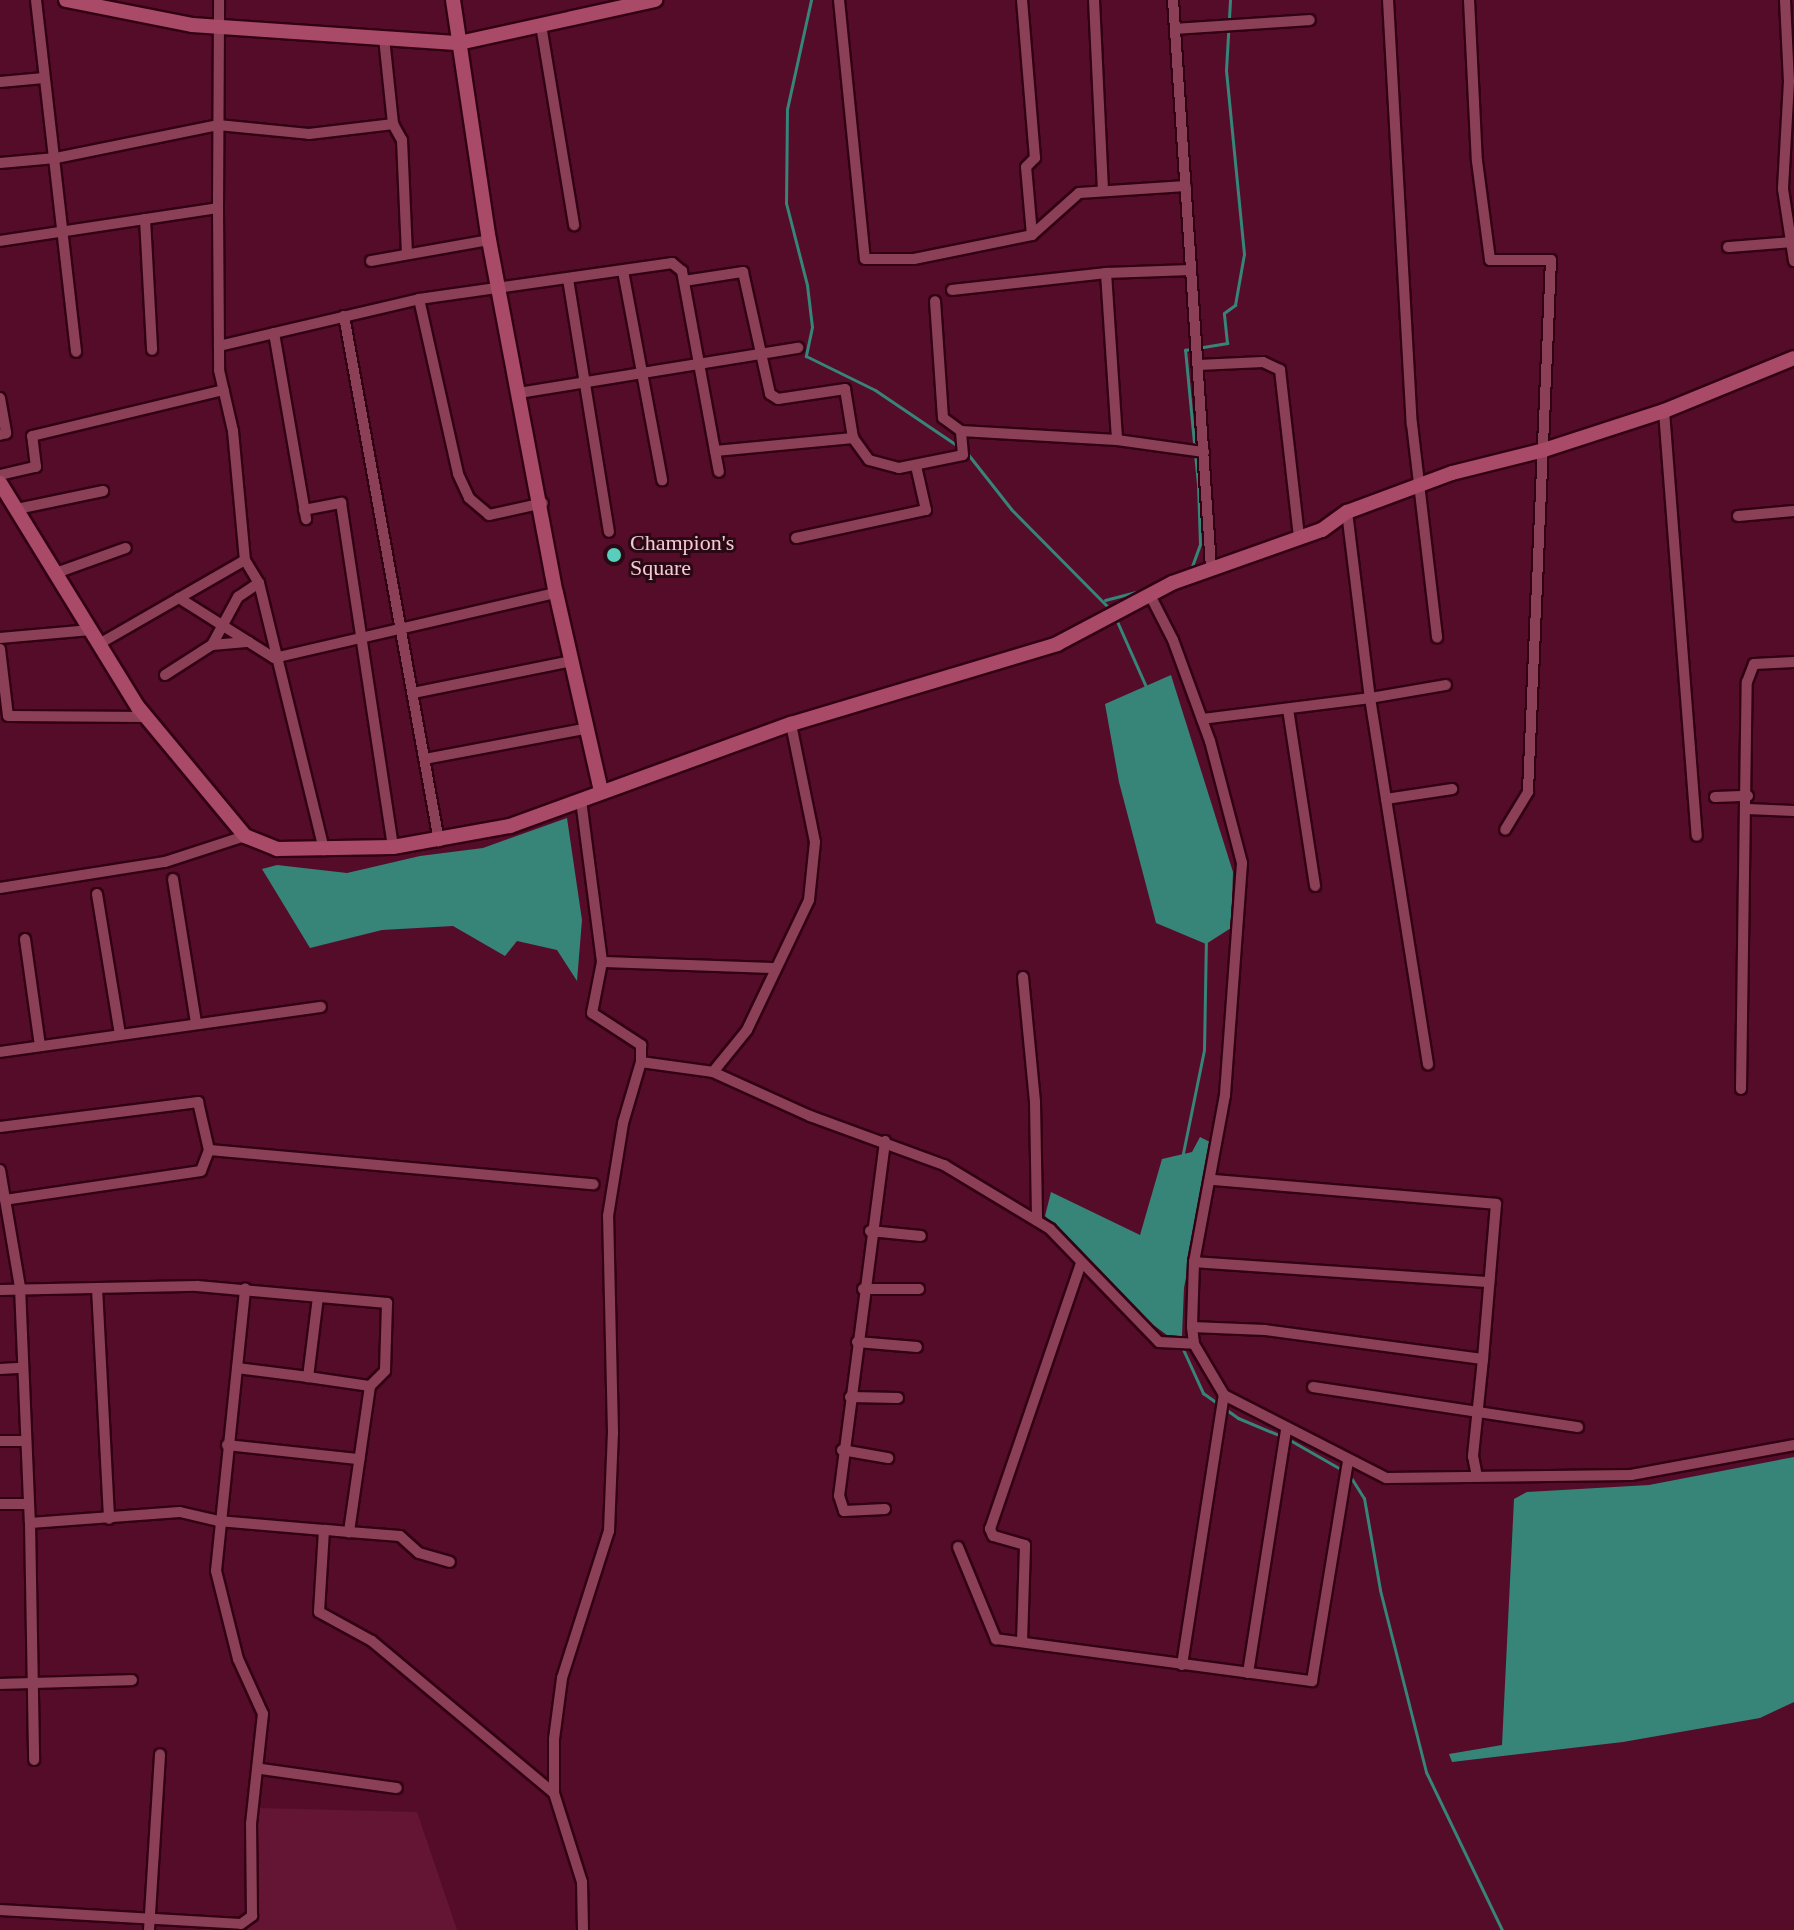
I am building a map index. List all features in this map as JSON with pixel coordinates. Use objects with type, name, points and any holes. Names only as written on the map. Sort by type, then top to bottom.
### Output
[{"type":"street","points":[[36,0],[76,352]]},
{"type":"street","points":[[66,0],[219,27],[459,43],[645,1]]},
{"type":"street","points":[[219,0],[219,346],[224,390],[245,560],[259,583],[274,658],[324,850]]},
{"type":"street","points":[[453,0],[489,240],[543,503],[556,593],[584,729],[601,791]]},
{"type":"street","points":[[839,0],[865,259],[914,259],[1032,235],[1079,193],[1186,186]]},
{"type":"street","points":[[1022,0],[1035,158],[1026,167],[1032,235]]},
{"type":"street","points":[[1094,0],[1103,191]]},
{"type":"street","points":[[1173,0],[1211,568]]},
{"type":"street","points":[[1388,0],[1411,409],[1437,638]]},
{"type":"street","points":[[1469,0],[1477,161],[1490,260],[1551,260],[1528,792],[1505,830]]},
{"type":"street","points":[[1785,0],[1794,261]]},
{"type":"street","points":[[1175,29],[1310,20]]},
{"type":"street","points":[[541,25],[574,225]]},
{"type":"street","points":[[384,38],[393,124],[402,140],[407,254]]},
{"type":"street","points":[[0,82],[44,78]]},
{"type":"street","points":[[0,163],[56,158],[218,125],[309,134],[393,124]]},
{"type":"street","points":[[0,241],[218,208]]},
{"type":"street","points":[[145,219],[152,350]]},
{"type":"street","points":[[371,261],[489,240]]},
{"type":"street","points":[[1728,247],[1791,242]]},
{"type":"street","points":[[219,346],[419,299],[500,285],[568,279],[672,263],[678,265],[684,281],[719,472]]},
{"type":"street","points":[[952,290],[1106,273],[1191,270]]},
{"type":"street","points":[[623,271],[662,480]]},
{"type":"street","points":[[684,281],[743,272],[762,354],[766,386],[778,399],[845,389],[853,438],[869,460],[899,468],[963,455],[961,433]]},
{"type":"street","points":[[1106,273],[1117,440]]},
{"type":"street","points":[[568,279],[609,532]]},
{"type":"street","points":[[419,299],[458,474],[469,498],[489,515],[543,503]]},
{"type":"street","points":[[935,301],[943,418],[961,433],[1117,440],[1204,452]]},
{"type":"street","points":[[344,316],[439,841]]},
{"type":"street","points":[[274,333],[305,514],[341,503],[393,847]]},
{"type":"street","points":[[519,393],[798,348]]},
{"type":"street","points":[[0,483],[147,717],[245,836],[277,849],[393,847],[510,826],[791,724],[1057,644],[1122,606],[1151,597],[1211,568],[1322,530],[1347,512],[1421,484],[1544,450],[1664,411],[1794,358]]},
{"type":"street","points":[[1198,365],[1263,362],[1280,370],[1299,538]]},
{"type":"street","points":[[0,475],[36,467],[32,436],[224,390]]},
{"type":"street","points":[[0,398],[6,433],[0,435]]},
{"type":"street","points":[[1664,411],[1697,836]]},
{"type":"street","points":[[715,451],[853,438]]},
{"type":"street","points":[[796,538],[926,510],[916,466]]},
{"type":"street","points":[[17,509],[103,491]]},
{"type":"street","points":[[1738,516],[1794,511]]},
{"type":"street","points":[[1347,512],[1370,698],[1428,1064]]},
{"type":"street","points":[[56,573],[126,548]]},
{"type":"street","points":[[99,644],[245,560]]},
{"type":"street","points":[[165,675],[212,645],[238,597],[259,583]]},
{"type":"street","points":[[179,598],[274,658],[401,626],[556,593]]},
{"type":"street","points":[[1151,597],[1202,719],[1242,863],[1238,970],[1213,1180],[1194,1262],[1192,1327],[1184,1344]]},
{"type":"street","points":[[0,638],[91,630]]},
{"type":"street","points":[[212,645],[249,642]]},
{"type":"street","points":[[0,649],[8,716],[147,717]]},
{"type":"street","points":[[413,693],[572,661]]},
{"type":"street","points":[[1741,1089],[1742,828],[1748,796],[1750,670],[1768,661],[1794,662]]},
{"type":"street","points":[[1202,719],[1446,685]]},
{"type":"street","points":[[1288,709],[1315,886]]},
{"type":"street","points":[[713,1072],[747,1030],[809,900],[815,842],[791,724]]},
{"type":"street","points":[[425,759],[584,729]]},
{"type":"street","points":[[1386,799],[1452,789]]},
{"type":"street","points":[[1715,797],[1748,796]]},
{"type":"street","points":[[581,800],[602,962],[593,1017],[641,1045],[641,1062],[623,1123],[608,1216],[613,1433],[609,1531],[562,1678],[554,1739],[554,1793],[582,1882],[583,1930]]},
{"type":"street","points":[[1747,809],[1794,811]]},
{"type":"street","points":[[0,888],[165,862],[245,836]]},
{"type":"street","points":[[173,879],[196,1023]]},
{"type":"street","points":[[97,894],[120,1034]]},
{"type":"street","points":[[25,939],[40,1046]]},
{"type":"street","points":[[602,962],[774,968]]},
{"type":"street","points":[[1023,977],[1035,1102],[1037,1221]]},
{"type":"street","points":[[0,1052],[321,1007]]},
{"type":"street","points":[[641,1062],[713,1072],[810,1116],[944,1165],[1037,1221],[1159,1342],[1184,1344]]},
{"type":"street","points":[[0,1127],[198,1102],[209,1150],[201,1171],[5,1200]]},
{"type":"street","points":[[885,1141],[870,1231],[842,1450],[840,1509],[885,1509]]},
{"type":"street","points":[[209,1150],[593,1184]]},
{"type":"street","points":[[0,1170],[20,1287],[30,1523],[34,1760]]},
{"type":"street","points":[[1213,1180],[1496,1204],[1477,1411],[1477,1477]]},
{"type":"street","points":[[870,1231],[921,1236]]},
{"type":"street","points":[[1194,1262],[1489,1282]]},
{"type":"street","points":[[1022,1642],[1025,1545],[993,1536],[990,1529],[1081,1263]]},
{"type":"street","points":[[0,1290],[20,1287],[245,1288],[383,1302],[390,1308],[383,1378],[370,1386],[237,1368]]},
{"type":"street","points":[[97,1288],[109,1519]]},
{"type":"street","points":[[0,1910],[149,1924],[241,1924],[252,1916],[251,1824],[261,1769],[263,1714],[238,1659],[216,1571],[218,1521],[245,1288]]},
{"type":"street","points":[[863,1289],[919,1289]]},
{"type":"street","points":[[308,1377],[318,1297]]},
{"type":"street","points":[[1192,1327],[1265,1330],[1483,1359]]},
{"type":"street","points":[[857,1342],[917,1347]]},
{"type":"street","points":[[1184,1344],[1223,1403],[1347,1469],[1386,1478],[1631,1475],[1794,1445]]},
{"type":"street","points":[[0,1369],[22,1368]]},
{"type":"street","points":[[349,1532],[370,1386]]},
{"type":"street","points":[[1313,1387],[1578,1427]]},
{"type":"street","points":[[850,1397],[898,1398]]},
{"type":"street","points":[[1182,1665],[1223,1403]]},
{"type":"street","points":[[1248,1673],[1285,1434]]},
{"type":"street","points":[[0,1441],[26,1441]]},
{"type":"street","points":[[227,1445],[359,1459]]},
{"type":"street","points":[[842,1450],[888,1458]]},
{"type":"street","points":[[958,1547],[992,1636],[1312,1681],[1347,1469]]},
{"type":"street","points":[[0,1504],[29,1504]]},
{"type":"street","points":[[30,1523],[180,1512],[218,1521],[400,1536],[419,1553],[450,1562]]},
{"type":"street","points":[[324,1530],[319,1612],[372,1641],[554,1793]]},
{"type":"street","points":[[0,1684],[132,1680]]},
{"type":"street","points":[[149,1924],[160,1754]]},
{"type":"street","points":[[261,1769],[397,1788]]},
{"type":"shaded area","points":[[1171,675],[1233,872],[1231,928],[1206,944],[1156,923],[1119,782],[1105,704]]},
{"type":"shaded area","points":[[567,818],[582,920],[577,981],[557,950],[517,941],[505,956],[453,926],[382,930],[310,948],[262,869],[277,865],[347,873],[420,856],[483,848]]},
{"type":"shaded area","points":[[1200,1137],[1212,1143],[1184,1288],[1182,1336],[1171,1338],[1141,1316],[1045,1216],[1051,1192],[1140,1235],[1162,1159],[1192,1152]]},
{"type":"shaded area","points":[[1794,1457],[1794,1702],[1760,1718],[1623,1742],[1452,1762],[1449,1754],[1502,1745],[1514,1499],[1527,1492],[1649,1485]]},
{"type":"shaded area","points":[[258,1808],[417,1812],[457,1930],[243,1930]]},
{"type":"waterway","points":[[811,0],[787,109],[786,203],[807,285],[812,327],[806,356],[875,390],[958,446]]},
{"type":"waterway","points":[[1191,569],[1200,544],[1198,484],[1185,350],[1227,343],[1224,313],[1235,305],[1244,254],[1226,70],[1230,0]]},
{"type":"waterway","points":[[967,453],[1011,509],[1110,609]]},
{"type":"waterway","points":[[1105,600],[1144,590]]},
{"type":"waterway","points":[[1116,619],[1147,689]]},
{"type":"waterway","points":[[1182,1158],[1204,1050],[1206,940]]},
{"type":"waterway","points":[[1182,1347],[1203,1393],[1238,1418],[1281,1436]]},
{"type":"waterway","points":[[1288,1439],[1344,1471]]},
{"type":"waterway","points":[[1350,1476],[1364,1498],[1380,1590],[1426,1772],[1502,1930]]},
{"type":"place","name":"Champion's Square","points":[[614,555]]}]
